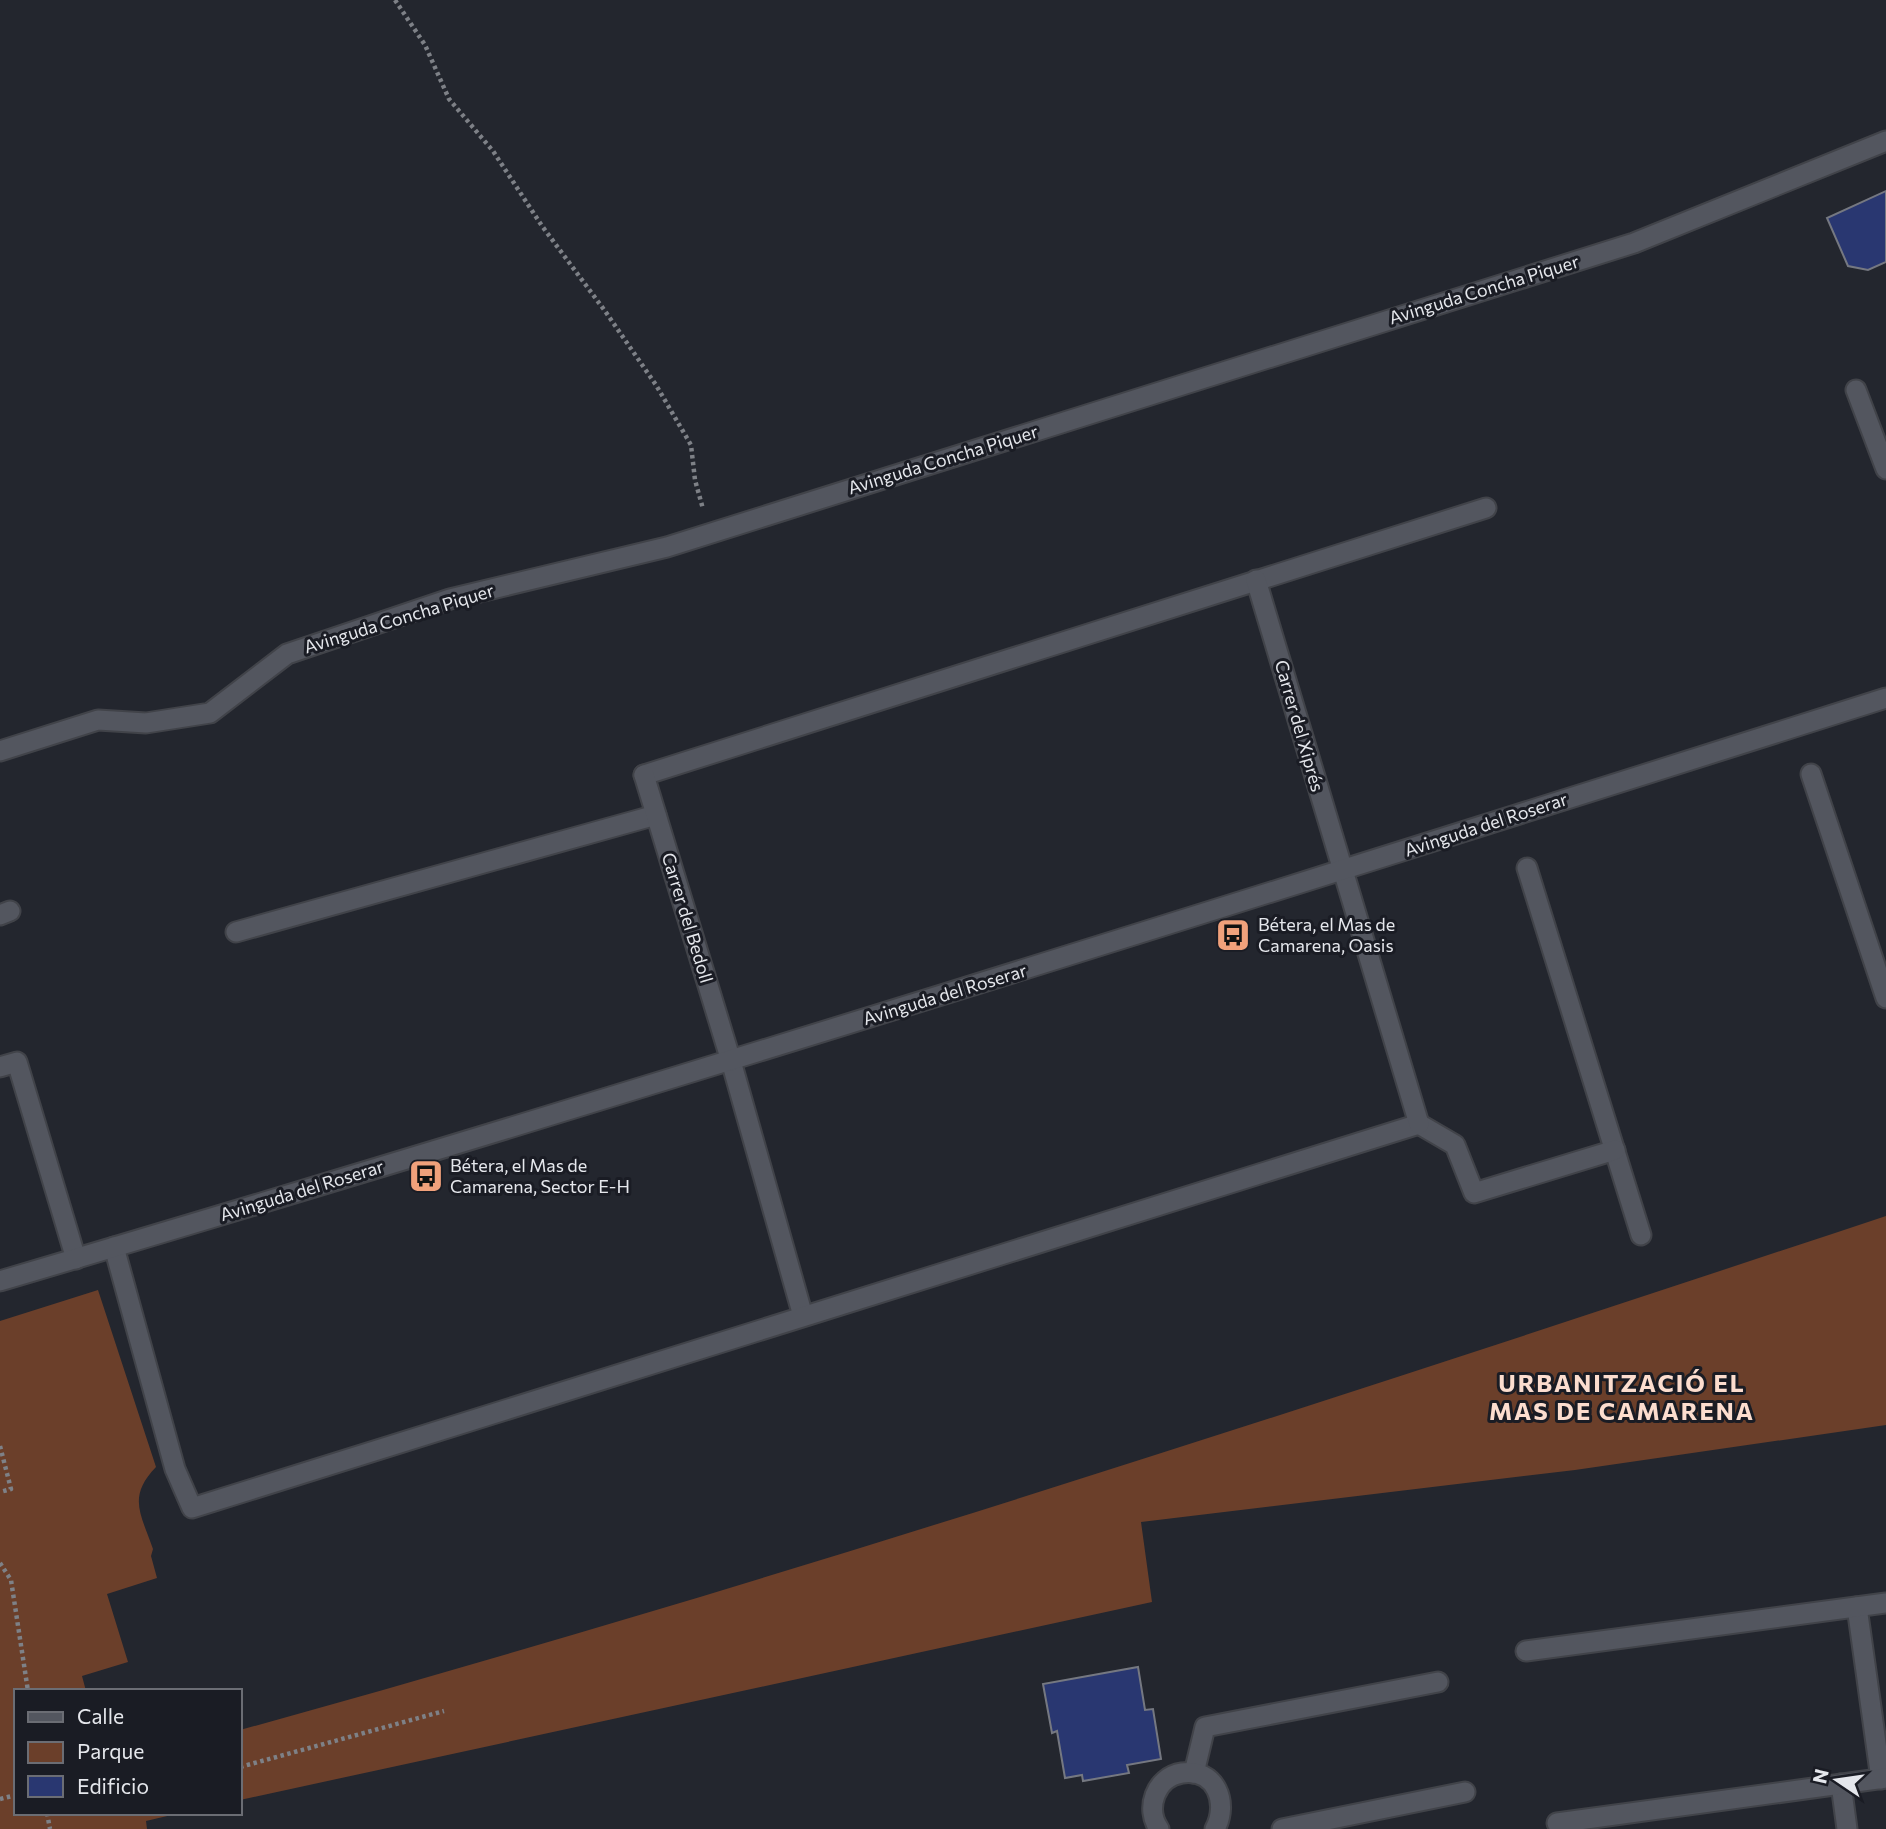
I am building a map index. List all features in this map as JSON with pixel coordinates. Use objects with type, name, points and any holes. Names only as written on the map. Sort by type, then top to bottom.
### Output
[{"type":"street","name":"Avinguda Concha Piquer","points":[[0,751],[98,720],[146,723],[210,713],[287,654],[450,599],[667,547],[1634,243],[1886,141]]},
{"type":"street","points":[[1856,390],[1886,469]]},
{"type":"street","points":[[1256,580],[1486,508]]},
{"type":"street","name":"Carrer del Bedoll","points":[[803,1316],[731,1061],[644,775],[1256,580]]},
{"type":"street","name":"Carrer del Xiprés","points":[[1256,580],[1341,871],[1419,1124]]},
{"type":"street","name":"Avinguda del Roserar","points":[[0,1281],[731,1061],[1886,698]]},
{"type":"street","points":[[1811,774],[1886,998]]},
{"type":"street","points":[[236,932],[656,815]]},
{"type":"street","points":[[1527,868],[1641,1235]]},
{"type":"street","points":[[0,1067],[17,1062],[76,1259]]},
{"type":"street","points":[[114,1247],[175,1469],[192,1508],[1419,1124],[1455,1145],[1474,1193],[1615,1150]]},
{"type":"street","points":[[1525,1651],[1886,1603]]},
{"type":"street","points":[[1557,1823],[1883,1779],[1857,1606]]},
{"type":"street","points":[[1194,1773],[1205,1727],[1438,1682]]},
{"type":"street","points":[[1159,1829],[1152,1813],[1157,1789],[1170,1777],[1181,1773],[1194,1773],[1206,1778],[1217,1788],[1223,1806],[1218,1823],[1238,1829]]},
{"type":"street","points":[[1841,1784],[1847,1829]]},
{"type":"street","points":[[1282,1829],[1465,1792]]},
{"type":"path","points":[[395,0],[425,45],[449,99],[494,151],[541,226],[627,342],[677,421],[691,445],[695,480],[710,533]]},
{"type":"path","points":[[0,1446],[11,1489],[0,1492]]},
{"type":"path","points":[[0,1563],[11,1580],[28,1689]]},
{"type":"path","points":[[242,1766],[444,1711]]},
{"type":"green space","points":[[1886,1216],[1886,1425],[1575,1470],[1141,1522],[1152,1602],[242,1800],[242,1729],[654,1611],[860,1548],[1476,1351]]},
{"type":"green space","points":[[98,1290],[156,1467],[142,1488],[139,1506],[153,1549],[151,1556],[157,1578],[107,1594],[128,1662],[82,1676],[85,1689],[14,1689],[14,1815],[172,1815],[146,1821],[147,1829],[0,1829],[0,1321]]},
{"type":"building","points":[[1886,191],[1886,262],[1868,270],[1848,266],[1827,218]]},
{"type":"building","points":[[1138,1667],[1145,1710],[1153,1709],[1161,1759],[1127,1765],[1129,1773],[1083,1781],[1082,1775],[1065,1778],[1057,1731],[1052,1733],[1043,1684]]},
{"type":"place","name":"Bétera, el Mas de Camarena, Oasis","points":[[1233,935]]},
{"type":"place","name":"Bétera, el Mas de Camarena, Sector E-H","points":[[426,1176]]},
{"type":"district","name":"URBANITZACIÓ EL MAS DE CAMARENA","points":[[1622,1398]]}]
